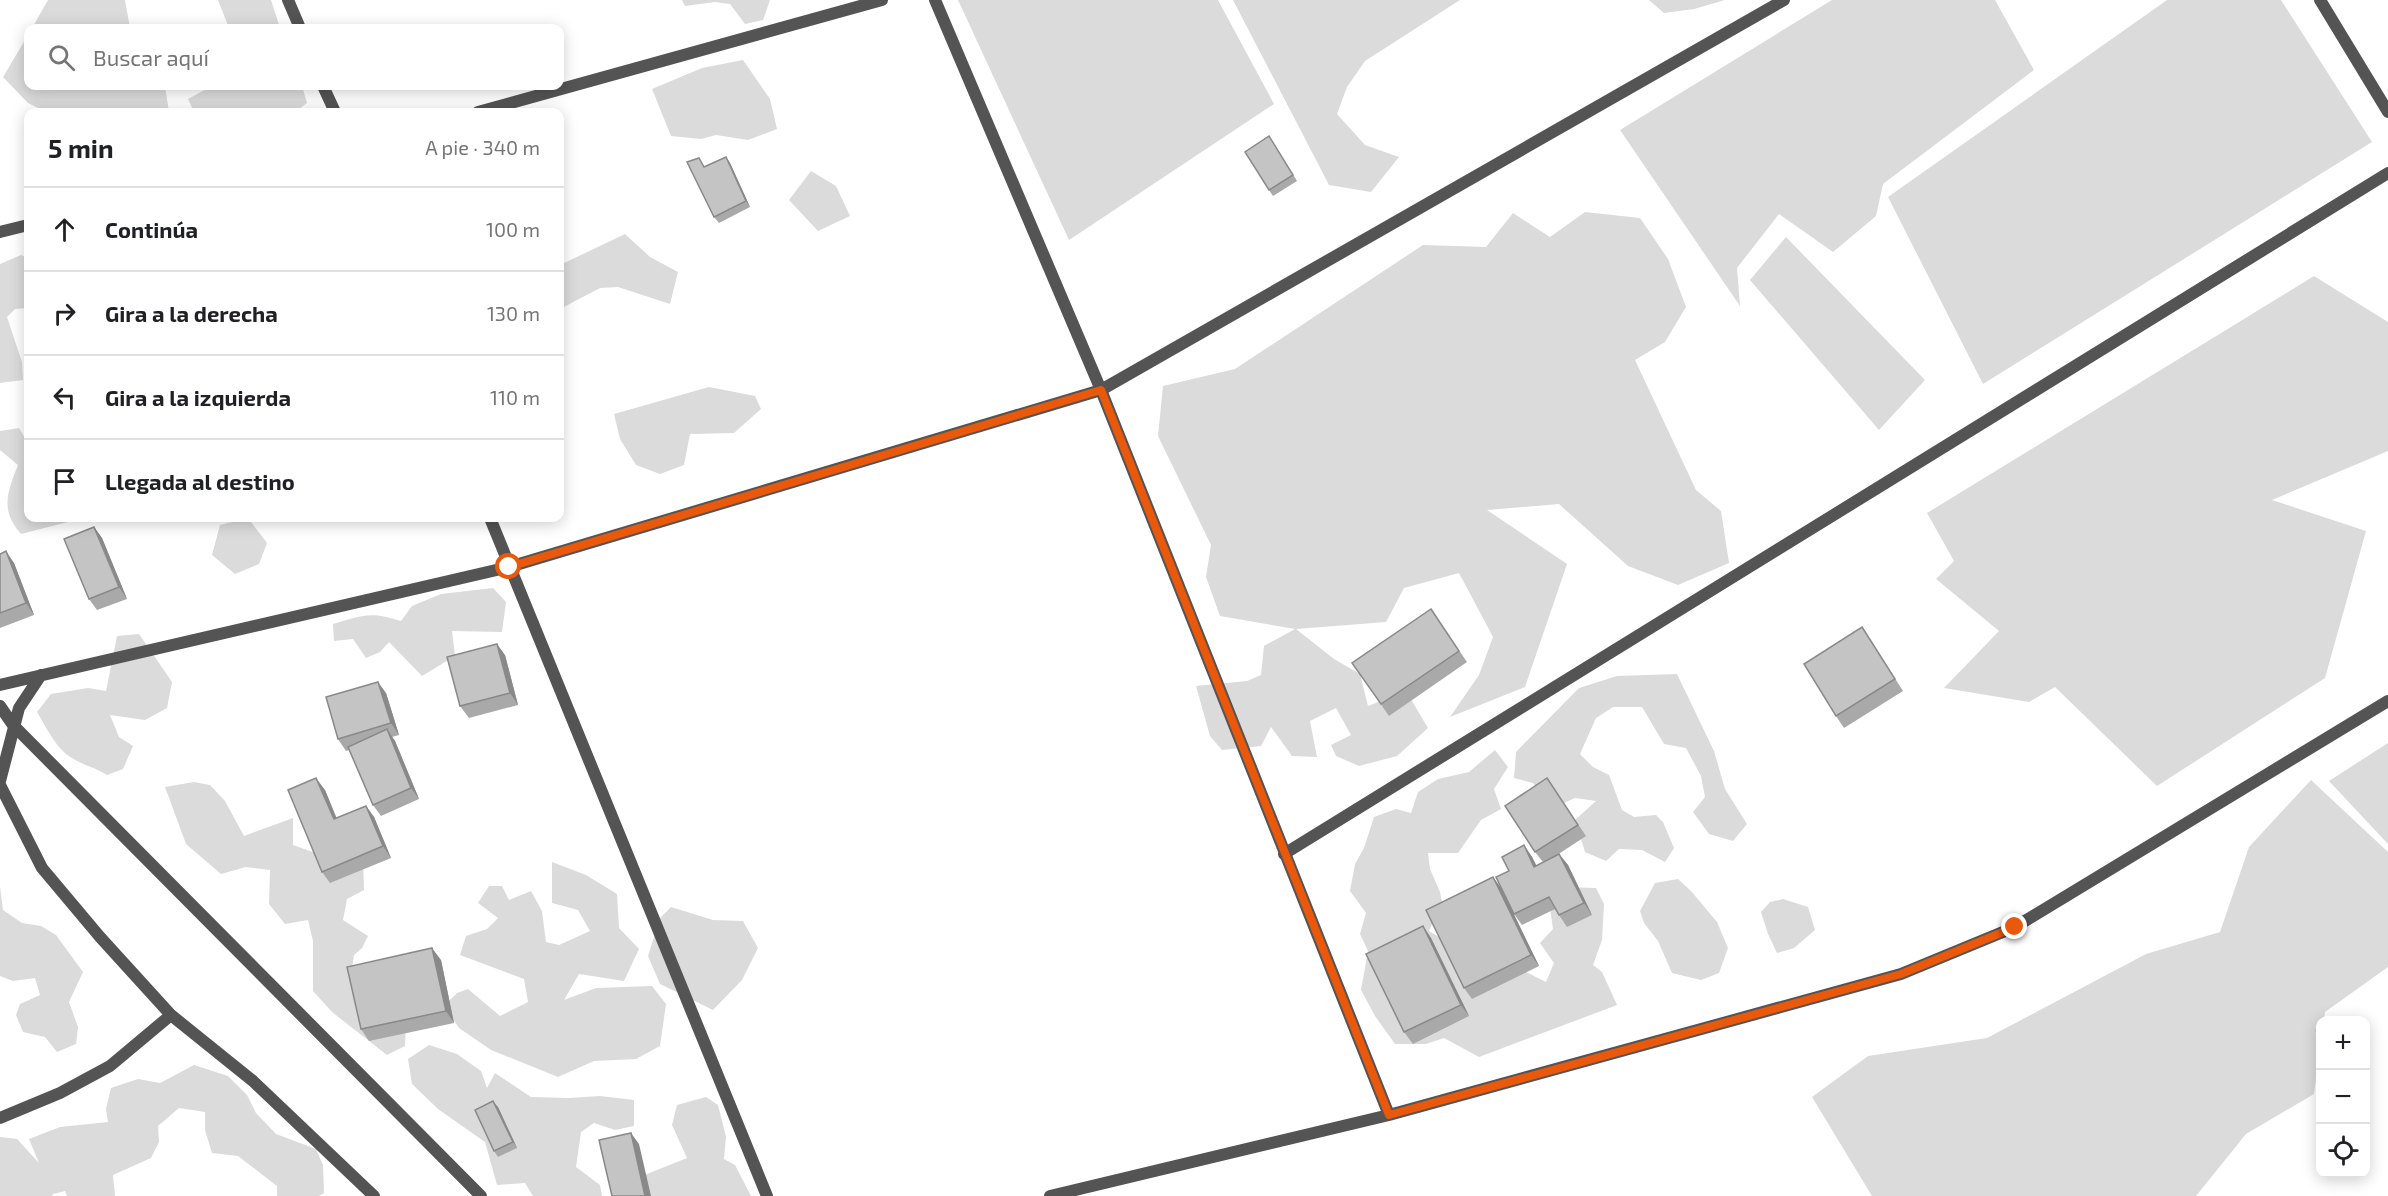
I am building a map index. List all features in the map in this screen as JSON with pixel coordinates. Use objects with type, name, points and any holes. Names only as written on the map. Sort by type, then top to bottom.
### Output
[{"type":"street","points":[[288,0],[298,24]]},
{"type":"street","points":[[564,88],[882,0]]},
{"type":"street","points":[[935,0],[1101,390],[1389,1115]]},
{"type":"street","points":[[0,685],[509,567],[1101,390],[1784,0]]},
{"type":"street","points":[[2320,0],[2388,112]]},
{"type":"street","points":[[326,90],[333,108]]},
{"type":"street","points":[[492,108],[557,90]]},
{"type":"street","points":[[1284,854],[2388,173]]},
{"type":"street","points":[[0,231],[24,226]]},
{"type":"street","points":[[492,522],[767,1196]]},
{"type":"street","points":[[41,675],[19,708],[13,724],[0,783],[42,868],[100,938],[171,1016],[253,1082],[374,1196]]},
{"type":"street","points":[[1050,1196],[1389,1115],[1720,1025],[1911,970],[2015,927],[2388,701]]},
{"type":"street","points":[[0,706],[13,724],[481,1196]]},
{"type":"street","points":[[0,1118],[60,1093],[110,1066],[171,1016]]},
{"type":"shaded area","points":[[48,0],[125,0],[129,24],[34,24]]},
{"type":"shaded area","points":[[218,0],[271,0],[279,24],[227,24]]},
{"type":"shaded area","points":[[682,0],[770,0],[763,20],[745,24],[730,4],[715,2],[685,6]]},
{"type":"shaded area","points":[[958,0],[1218,0],[1274,104],[1069,240]]},
{"type":"shaded area","points":[[1233,0],[1460,0],[1365,61],[1347,87],[1337,114],[1365,145],[1399,157],[1371,192],[1329,185]]},
{"type":"shaded area","points":[[1649,0],[1725,0],[1694,9],[1664,13]]},
{"type":"shaded area","points":[[1832,0],[1995,0],[2034,70],[1883,184],[1876,216],[1833,252],[1779,214],[1737,268],[1740,306],[1620,130]]},
{"type":"shaded area","points":[[2167,0],[2281,0],[2372,142],[1983,384],[1888,197]]},
{"type":"shaded area","points":[[24,42],[24,90],[166,90],[168,108],[38,108],[28,103],[3,77]]},
{"type":"shaded area","points":[[743,60],[770,99],[777,129],[748,140],[716,135],[701,139],[671,136],[652,89],[702,68]]},
{"type":"shaded area","points":[[205,90],[303,90],[307,103],[300,108],[192,108],[188,99]]},
{"type":"shaded area","points":[[811,171],[836,186],[850,216],[818,231],[789,200]]},
{"type":"shaded area","points":[[1585,212],[1640,218],[1668,259],[1686,307],[1665,342],[1635,360],[1696,490],[1721,511],[1729,563],[1678,585],[1628,566],[1559,504],[1487,510],[1567,564],[1525,687],[1450,717],[1479,675],[1493,637],[1459,573],[1404,588],[1386,622],[1296,629],[1334,659],[1360,674],[1368,706],[1406,691],[1428,728],[1397,756],[1359,766],[1336,756],[1331,745],[1351,735],[1336,708],[1310,721],[1317,757],[1292,756],[1271,727],[1261,746],[1222,750],[1210,736],[1196,686],[1247,681],[1261,675],[1264,646],[1295,629],[1220,616],[1206,577],[1211,545],[1158,436],[1163,386],[1235,369],[1423,245],[1486,247],[1513,213],[1550,237]]},
{"type":"shaded area","points":[[625,234],[650,257],[678,272],[670,304],[618,287],[600,288],[564,307],[564,263]]},
{"type":"shaded area","points":[[1786,237],[1925,380],[1879,430],[1750,280]]},
{"type":"shaded area","points":[[21,255],[24,256],[24,308],[15,309],[7,317],[22,362],[23,380],[0,383],[0,264]]},
{"type":"shaded area","points":[[2314,276],[2388,322],[2388,451],[2272,500],[2366,531],[2325,678],[2157,786],[2055,687],[2029,702],[1944,688],[1999,631],[1936,579],[1954,561],[1927,513]]},
{"type":"shaded area","points":[[709,387],[755,396],[761,409],[734,433],[690,434],[684,465],[660,474],[636,465],[620,439],[614,414]]},
{"type":"shaded area","points":[[19,428],[24,436],[24,522],[68,522],[21,534],[14,525],[8,509],[8,501],[18,465],[0,450],[0,431]]},
{"type":"shaded area","points":[[232,522],[251,522],[267,543],[259,564],[235,574],[212,555],[220,525]]},
{"type":"shaded area","points":[[493,588],[506,602],[502,632],[452,631],[455,656],[422,676],[389,642],[380,652],[366,658],[353,639],[334,641],[333,624],[367,615],[401,621],[412,606],[441,594]]},
{"type":"shaded area","points":[[139,634],[172,682],[167,708],[145,720],[110,715],[119,737],[133,746],[123,769],[107,775],[61,750],[37,712],[51,694],[88,688],[106,691],[117,636]]},
{"type":"shaded area","points":[[1677,674],[1714,751],[1725,789],[1747,824],[1733,841],[1709,834],[1693,812],[1705,797],[1701,776],[1686,748],[1664,744],[1642,707],[1613,707],[1596,718],[1580,754],[1593,767],[1609,775],[1622,810],[1634,817],[1656,815],[1663,822],[1674,848],[1665,862],[1642,850],[1619,849],[1606,861],[1585,852],[1575,820],[1596,801],[1575,798],[1555,807],[1533,783],[1514,778],[1516,752],[1579,688],[1617,676]]},
{"type":"shaded area","points":[[2388,743],[2388,844],[2329,781]]},
{"type":"shaded area","points":[[1495,750],[1508,767],[1494,789],[1501,809],[1481,820],[1458,853],[1428,853],[1430,869],[1442,902],[1429,931],[1455,947],[1510,964],[1546,982],[1554,963],[1540,943],[1553,929],[1549,901],[1561,887],[1596,888],[1604,904],[1602,940],[1593,965],[1602,972],[1617,1005],[1479,1057],[1444,1038],[1426,1044],[1395,1044],[1375,1016],[1361,990],[1368,951],[1360,934],[1366,913],[1350,891],[1355,864],[1364,848],[1374,817],[1396,809],[1411,813],[1418,792],[1438,779],[1469,772]]},
{"type":"shaded area","points":[[2311,780],[2388,852],[2388,967],[2325,1012],[2324,1016],[2316,1016],[2314,1094],[2246,1134],[2196,1196],[1872,1196],[1812,1097],[1868,1056],[1987,1038],[2146,954],[2220,932],[2249,847]]},
{"type":"shaded area","points":[[194,782],[210,785],[225,801],[244,836],[293,818],[293,845],[327,857],[363,860],[364,890],[347,899],[343,920],[368,936],[362,948],[354,955],[352,969],[406,1022],[405,1046],[387,1055],[332,1012],[313,991],[313,941],[308,920],[285,924],[269,904],[270,870],[246,867],[221,874],[186,844],[165,787]]},
{"type":"shaded area","points":[[552,862],[586,875],[617,894],[619,928],[639,949],[624,981],[579,974],[564,1000],[596,988],[652,986],[666,1004],[660,1046],[636,1059],[594,1061],[558,1077],[491,1050],[459,1028],[444,1006],[457,993],[468,989],[500,1016],[528,1002],[524,979],[460,955],[466,936],[487,929],[498,918],[478,903],[489,886],[502,886],[509,900],[531,891],[542,911],[546,942],[559,945],[590,931],[578,910],[552,903]]},
{"type":"shaded area","points":[[1678,879],[1717,922],[1728,948],[1719,973],[1701,980],[1672,973],[1658,941],[1644,923],[1640,911],[1655,883]]},
{"type":"shaded area","points":[[0,887],[3,910],[22,923],[41,926],[56,935],[83,972],[69,1002],[78,1027],[76,1044],[57,1052],[45,1037],[23,1032],[16,1015],[20,1004],[40,995],[35,978],[13,981],[0,976]]},
{"type":"shaded area","points":[[1783,899],[1808,907],[1815,930],[1794,948],[1777,953],[1761,912],[1770,902]]},
{"type":"shaded area","points":[[671,907],[713,920],[743,921],[758,948],[742,980],[713,1010],[660,984],[648,956],[660,918]]},
{"type":"shaded area","points":[[429,1045],[457,1054],[481,1071],[487,1088],[495,1073],[531,1097],[600,1096],[634,1100],[634,1126],[615,1130],[594,1123],[581,1132],[576,1167],[600,1185],[602,1196],[533,1196],[525,1183],[497,1185],[485,1142],[438,1109],[412,1084],[408,1059]]},
{"type":"shaded area","points":[[194,1065],[228,1076],[247,1095],[256,1113],[276,1134],[316,1149],[323,1165],[324,1193],[319,1196],[277,1196],[277,1186],[238,1156],[212,1153],[205,1130],[205,1112],[179,1108],[158,1126],[159,1142],[151,1158],[113,1175],[115,1196],[67,1196],[65,1191],[52,1196],[0,1196],[0,1137],[17,1139],[39,1163],[29,1139],[60,1127],[108,1122],[106,1109],[111,1088],[138,1079],[160,1083]]},
{"type":"shaded area","points":[[706,1097],[718,1105],[726,1137],[724,1159],[735,1165],[751,1196],[641,1196],[637,1178],[687,1158],[672,1125],[677,1105]]},
{"type":"building","points":[[1269,136],[1293,175],[1269,190],[1245,152]]},
{"type":"building","points":[[726,157],[746,201],[714,217],[687,162],[699,158],[704,167]]},
{"type":"building","points":[[94,527],[119,587],[89,599],[64,539]]},
{"type":"building","points":[[6,551],[26,603],[0,613],[0,554]]},
{"type":"building","points":[[1431,609],[1459,651],[1381,704],[1352,663]]},
{"type":"building","points":[[1862,627],[1895,679],[1836,716],[1804,664]]},
{"type":"building","points":[[497,644],[510,693],[460,706],[447,657]]},
{"type":"building","points":[[378,682],[391,723],[338,739],[326,697]]},
{"type":"building","points":[[387,729],[411,788],[373,805],[348,747]]},
{"type":"building","points":[[316,778],[334,819],[366,806],[383,846],[322,872],[288,790]]},
{"type":"building","points":[[1547,778],[1578,825],[1535,852],[1505,806]]},
{"type":"building","points":[[1524,845],[1534,867],[1559,854],[1584,903],[1559,915],[1549,897],[1514,914],[1496,877],[1509,871],[1502,857]]},
{"type":"building","points":[[1493,877],[1531,955],[1464,988],[1426,910]]},
{"type":"building","points":[[1423,926],[1461,1005],[1404,1032],[1366,954]]},
{"type":"building","points":[[432,948],[446,1011],[361,1029],[347,967]]},
{"type":"building","points":[[493,1101],[513,1142],[494,1151],[475,1110]]},
{"type":"building","points":[[631,1133],[645,1196],[612,1196],[599,1140]]},
{"type":"route","points":[[509,567],[1101,390],[1389,1115],[1901,974],[2015,927]]}]
